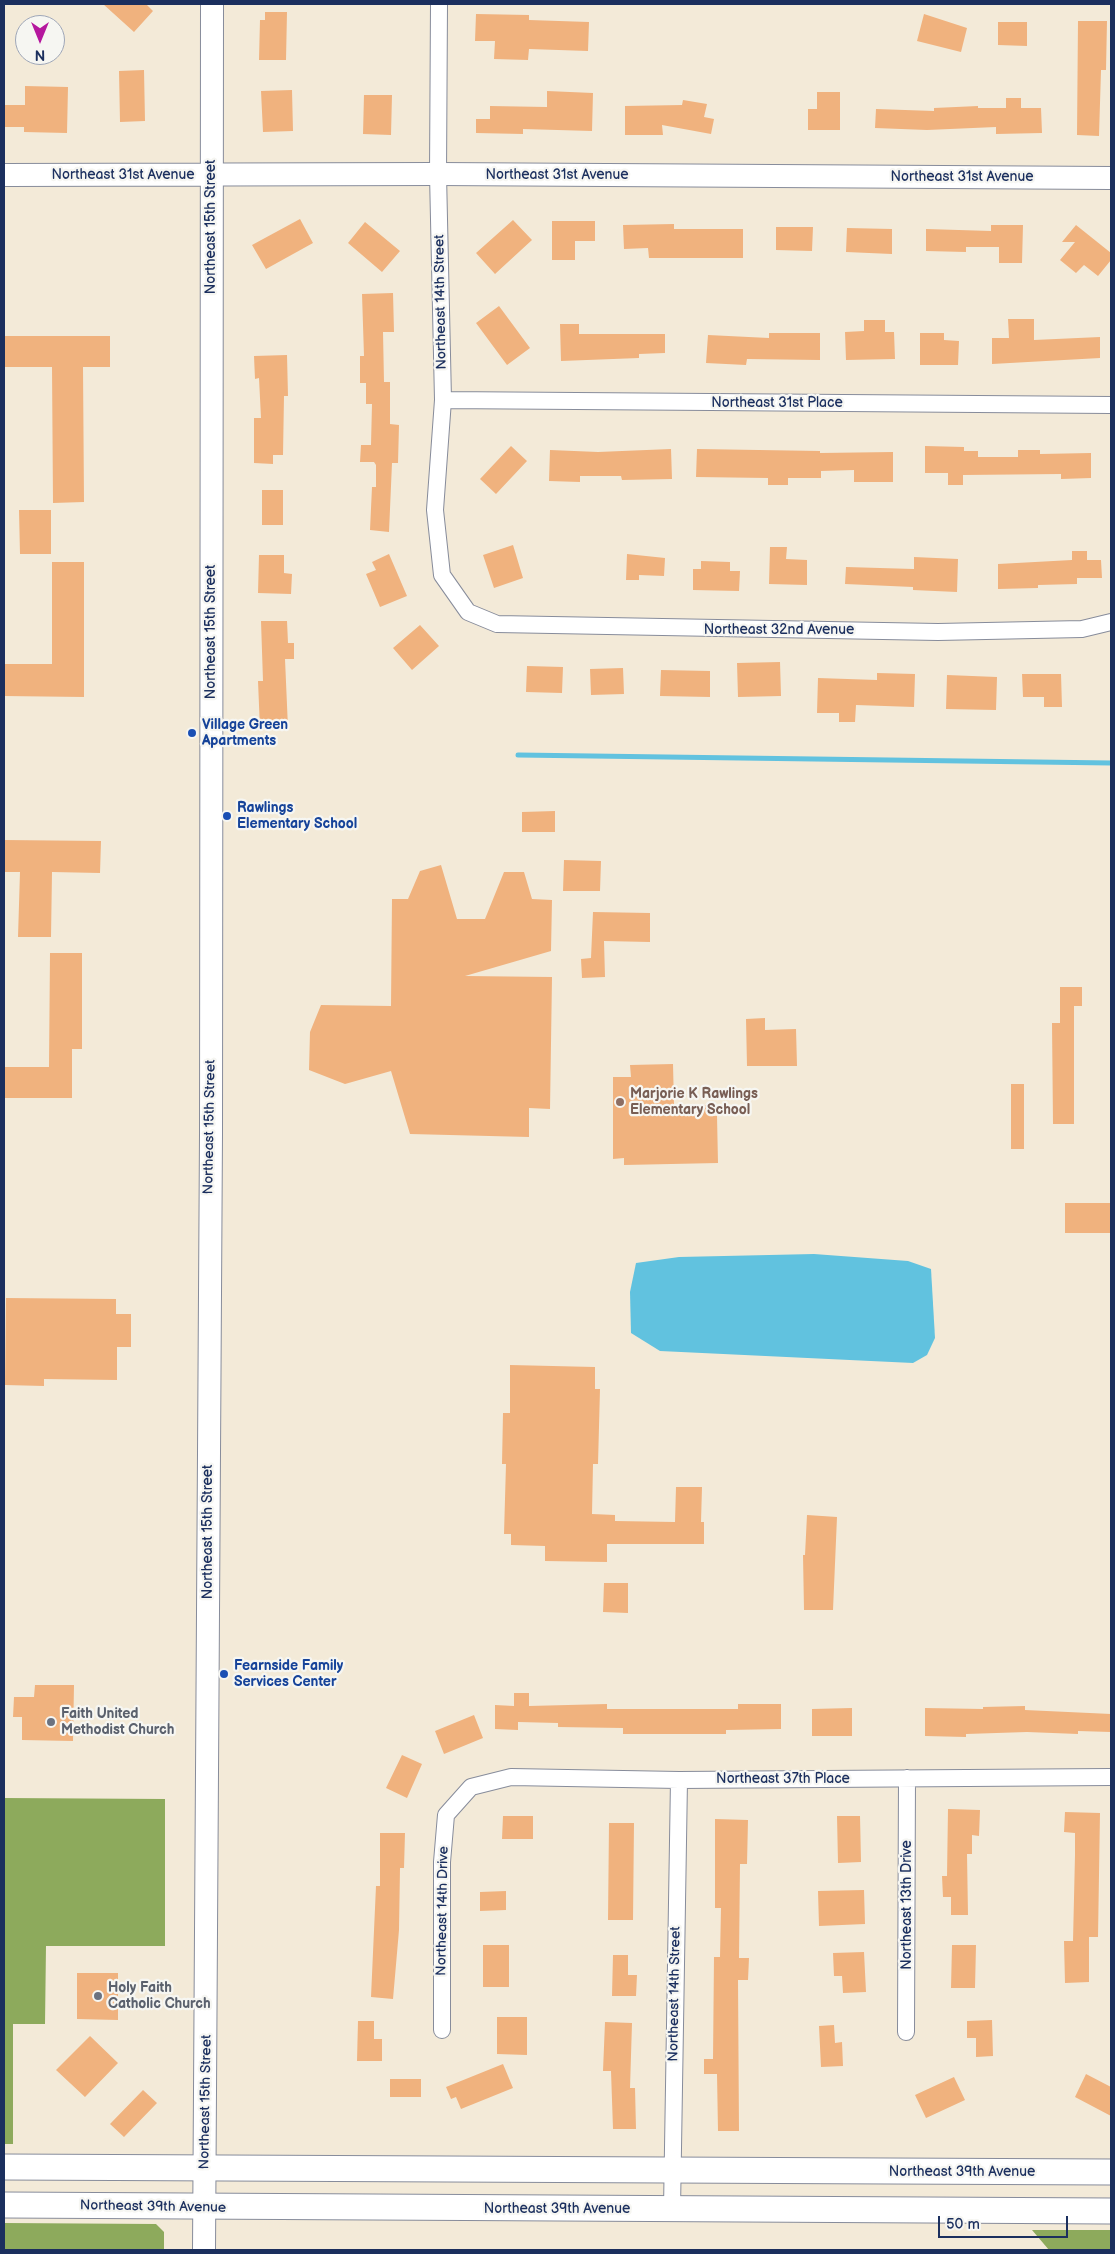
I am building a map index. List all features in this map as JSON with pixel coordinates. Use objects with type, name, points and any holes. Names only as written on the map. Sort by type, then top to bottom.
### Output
[{"type":"main road","name":"Northeast 39th Avenue","points":[[4,2167],[1111,2172]]},
{"type":"main road","points":[[1024,2172],[1024,2210]]},
{"type":"main road","name":"Northeast 39th Avenue","points":[[4,2205],[205,2208],[1111,2211]]},
{"type":"street","name":"Northeast 15th Street","points":[[204,2250],[211,1134],[212,4]]},
{"type":"street","name":"Northeast 14th Street","points":[[439,4],[438,174],[443,400],[435,510],[442,576],[456,596]]},
{"type":"street","name":"Northeast 31st Avenue","points":[[4,175],[438,174],[1111,178]]},
{"type":"street","name":"Northeast 31st Place","points":[[443,400],[1111,405]]},
{"type":"street","name":"Northeast 32nd Avenue","points":[[456,596],[468,612],[497,624],[938,632],[1082,629],[1111,622]]},
{"type":"street","name":"Northeast 37th Place","points":[[461,1798],[471,1787],[511,1777],[680,1780],[1111,1777]]},
{"type":"street","name":"Northeast 13th Drive","points":[[906,2032],[907,1778]]},
{"type":"street","name":"Northeast 14th Street","points":[[672,2209],[680,1780]]},
{"type":"street","name":"Northeast 14th Drive","points":[[442,2030],[442,1862],[446,1815],[461,1798]]},
{"type":"green space","points":[[4,1798],[165,1799],[165,1946],[46,1946],[45,2024],[13,2024],[13,2144],[4,2144]]},
{"type":"green space","points":[[4,2223],[156,2224],[164,2232],[164,2250],[4,2250]]},
{"type":"green space","points":[[1032,2230],[1111,2230],[1111,2250],[1049,2250]]},
{"type":"water","points":[[814,1254],[908,1261],[931,1269],[935,1338],[927,1355],[913,1363],[660,1351],[631,1333],[630,1292],[636,1263],[679,1257]]},
{"type":"building","points":[[103,4],[146,4],[153,11],[134,32]]},
{"type":"building","points":[[265,12],[287,12],[286,60],[259,60],[260,20],[265,20]]},
{"type":"building","points":[[476,14],[529,15],[529,20],[589,22],[588,51],[529,49],[528,60],[494,59],[495,41],[475,41]]},
{"type":"building","points":[[924,14],[967,28],[961,52],[917,41]]},
{"type":"building","points":[[1078,21],[1107,21],[1106,70],[1101,70],[1099,136],[1077,135]]},
{"type":"building","points":[[998,22],[1027,22],[1027,46],[998,45]]},
{"type":"building","points":[[144,70],[145,121],[120,122],[119,71]]},
{"type":"building","points":[[25,86],[68,87],[67,133],[24,132],[24,127],[4,127],[4,105],[25,105]]},
{"type":"building","points":[[292,90],[293,131],[263,132],[261,91]]},
{"type":"building","points":[[547,91],[593,93],[592,131],[523,129],[523,134],[476,133],[476,119],[490,119],[490,106],[547,107]]},
{"type":"building","points":[[817,92],[840,92],[840,130],[808,130],[808,109],[817,109]]},
{"type":"building","points":[[364,95],[392,95],[391,135],[363,134]]},
{"type":"building","points":[[1006,98],[1021,98],[1021,108],[1041,108],[1042,133],[996,134],[996,127],[927,130],[875,128],[876,109],[934,111],[934,108],[978,106],[978,108],[1006,108]]},
{"type":"building","points":[[683,100],[707,104],[704,117],[714,119],[711,134],[662,125],[663,135],[625,135],[625,106],[682,105]]},
{"type":"building","points":[[300,219],[313,243],[266,269],[252,245]]},
{"type":"building","points":[[513,220],[532,240],[495,274],[476,253]]},
{"type":"building","points":[[552,221],[595,221],[595,241],[575,241],[575,260],[552,260]]},
{"type":"building","points":[[365,222],[400,251],[382,272],[348,243]]},
{"type":"building","points":[[674,224],[674,229],[743,229],[743,258],[649,258],[648,248],[624,249],[623,225]]},
{"type":"building","points":[[991,225],[1023,225],[1022,263],[999,263],[999,247],[966,247],[966,252],[926,251],[926,229],[991,231]]},
{"type":"building","points":[[1076,225],[1111,253],[1111,260],[1098,276],[1084,265],[1076,273],[1060,260],[1075,242],[1062,242]]},
{"type":"building","points":[[776,227],[813,227],[812,251],[776,250]]},
{"type":"building","points":[[847,228],[892,229],[892,254],[846,252]]},
{"type":"building","points":[[393,293],[394,332],[383,332],[384,382],[390,382],[390,424],[399,425],[398,463],[392,463],[389,532],[370,530],[372,487],[376,487],[376,465],[374,462],[360,462],[361,445],[371,445],[372,404],[366,404],[366,383],[360,383],[360,356],[364,356],[362,294]]},
{"type":"building","points":[[499,306],[530,348],[507,365],[476,323]]},
{"type":"building","points":[[1008,319],[1034,319],[1034,340],[1100,337],[1100,358],[992,364],[992,338],[1009,338]]},
{"type":"building","points":[[864,320],[885,320],[885,332],[894,332],[895,359],[846,360],[845,332],[864,331]]},
{"type":"building","points":[[560,324],[579,324],[579,334],[665,334],[665,353],[639,354],[639,358],[561,361]]},
{"type":"building","points":[[769,333],[820,333],[820,360],[747,359],[746,365],[706,363],[708,335],[769,338]]},
{"type":"building","points":[[920,333],[944,333],[944,340],[959,341],[958,365],[920,365]]},
{"type":"building","points":[[4,336],[110,336],[110,367],[83,367],[84,502],[53,503],[52,367],[4,367]]},
{"type":"building","points":[[287,355],[288,396],[284,396],[283,455],[273,455],[273,464],[254,463],[254,418],[261,418],[259,378],[255,379],[254,356]]},
{"type":"building","points":[[511,446],[527,461],[496,494],[480,479]]},
{"type":"building","points":[[925,446],[964,447],[964,451],[978,451],[978,457],[1018,457],[1018,450],[1040,450],[1040,454],[1091,453],[1091,478],[1061,479],[1061,474],[963,475],[963,485],[948,485],[948,473],[925,473]]},
{"type":"building","points":[[671,449],[672,479],[622,480],[621,476],[580,476],[580,482],[549,481],[550,450],[598,452]]},
{"type":"building","points":[[697,449],[820,451],[820,453],[893,452],[893,482],[854,482],[854,470],[821,471],[821,478],[788,478],[788,485],[768,485],[768,478],[696,477]]},
{"type":"building","points":[[262,490],[283,490],[283,525],[262,525]]},
{"type":"building","points":[[19,510],[51,510],[51,554],[20,554]]},
{"type":"building","points":[[513,545],[523,578],[494,588],[483,555]]},
{"type":"building","points":[[770,547],[787,547],[786,559],[807,560],[807,585],[769,584]]},
{"type":"building","points":[[1072,551],[1087,551],[1087,560],[1101,560],[1102,578],[1077,578],[1077,584],[1038,585],[1038,588],[998,589],[998,564],[1072,560]]},
{"type":"building","points":[[389,554],[407,596],[380,607],[366,574],[376,570],[372,562]]},
{"type":"building","points":[[627,554],[665,558],[664,576],[639,575],[639,580],[626,580]]},
{"type":"building","points":[[259,555],[284,555],[284,573],[292,574],[291,594],[258,593]]},
{"type":"building","points":[[914,557],[958,559],[957,592],[913,590],[913,587],[845,584],[846,567],[914,569]]},
{"type":"building","points":[[701,561],[730,562],[730,571],[740,571],[739,591],[693,590],[693,569],[701,569]]},
{"type":"building","points":[[52,562],[84,562],[84,697],[4,696],[4,664],[52,664]]},
{"type":"building","points":[[261,621],[287,621],[288,643],[294,643],[294,659],[285,659],[288,728],[260,729],[258,681],[263,681]]},
{"type":"building","points":[[420,625],[439,646],[412,670],[393,648]]},
{"type":"building","points":[[780,662],[781,696],[738,697],[737,663]]},
{"type":"building","points":[[527,666],[563,667],[562,693],[526,692]]},
{"type":"building","points":[[623,668],[624,694],[591,695],[590,669]]},
{"type":"building","points":[[661,670],[710,671],[710,697],[660,696]]},
{"type":"building","points":[[877,673],[915,674],[914,707],[856,705],[855,722],[839,722],[839,713],[817,713],[818,678],[877,680]]},
{"type":"building","points":[[1022,674],[1061,674],[1062,707],[1044,707],[1044,697],[1023,697]]},
{"type":"building","points":[[947,675],[997,677],[996,710],[946,709]]},
{"type":"building","points":[[555,811],[555,832],[522,832],[522,812]]},
{"type":"building","points":[[4,840],[101,841],[100,873],[52,872],[51,937],[18,937],[20,872],[4,872]]},
{"type":"building","points":[[564,860],[601,861],[600,891],[563,891]]},
{"type":"building","points":[[441,865],[457,919],[485,919],[504,872],[524,872],[532,899],[552,900],[551,951],[465,976],[552,977],[550,1109],[529,1108],[529,1137],[410,1134],[391,1071],[345,1084],[309,1070],[310,1032],[321,1005],[391,1006],[392,899],[408,899],[420,871]]},
{"type":"building","points":[[593,912],[650,913],[650,942],[604,941],[605,977],[582,978],[581,959],[591,958]]},
{"type":"building","points":[[50,953],[82,953],[82,1049],[72,1049],[72,1098],[4,1098],[4,1067],[49,1067]]},
{"type":"building","points":[[1060,987],[1082,987],[1082,1006],[1074,1006],[1074,1124],[1053,1124],[1052,1023],[1060,1023]]},
{"type":"building","points":[[765,1018],[765,1030],[796,1029],[797,1066],[747,1066],[746,1019]]},
{"type":"building","points":[[673,1064],[674,1105],[711,1105],[711,1116],[717,1116],[718,1163],[624,1165],[624,1158],[613,1159],[613,1077],[631,1077],[630,1065]]},
{"type":"building","points":[[1011,1084],[1024,1084],[1024,1149],[1011,1149]]},
{"type":"building","points":[[1065,1203],[1111,1203],[1111,1233],[1065,1233]]},
{"type":"building","points":[[6,1298],[116,1299],[116,1314],[131,1314],[131,1347],[117,1347],[117,1380],[44,1379],[44,1386],[5,1385]]},
{"type":"building","points":[[510,1365],[595,1367],[595,1389],[600,1389],[598,1464],[593,1464],[592,1514],[615,1515],[615,1521],[675,1522],[676,1487],[702,1487],[701,1522],[704,1522],[704,1544],[607,1544],[607,1562],[545,1561],[545,1546],[511,1545],[511,1534],[504,1534],[506,1464],[502,1464],[503,1413],[510,1413]]},
{"type":"building","points":[[807,1515],[837,1517],[833,1610],[804,1610],[803,1555],[805,1555]]},
{"type":"building","points":[[604,1583],[628,1583],[628,1613],[603,1612]]},
{"type":"building","points":[[35,1685],[74,1685],[73,1741],[22,1740],[22,1717],[13,1717],[14,1697],[34,1697]]},
{"type":"building","points":[[514,1693],[529,1693],[529,1706],[607,1704],[607,1709],[738,1709],[738,1704],[781,1704],[781,1729],[726,1730],[726,1734],[623,1734],[623,1728],[558,1727],[558,1723],[518,1722],[518,1730],[495,1729],[495,1705],[514,1706]]},
{"type":"building","points":[[1025,1706],[1025,1710],[1111,1714],[1111,1732],[1078,1731],[1078,1734],[1027,1732],[966,1734],[966,1737],[925,1736],[925,1708],[983,1709],[983,1707]]},
{"type":"building","points":[[852,1708],[852,1736],[812,1736],[812,1709]]},
{"type":"building","points":[[474,1715],[483,1738],[444,1754],[435,1731]]},
{"type":"building","points":[[402,1755],[422,1764],[407,1798],[386,1788]]},
{"type":"building","points":[[948,1809],[980,1810],[979,1836],[972,1835],[972,1854],[967,1854],[968,1915],[951,1915],[951,1897],[943,1897],[942,1876],[947,1876]]},
{"type":"building","points":[[1065,1812],[1100,1813],[1098,1937],[1089,1937],[1089,1982],[1065,1983],[1064,1941],[1073,1941],[1075,1833],[1064,1832]]},
{"type":"building","points":[[503,1816],[533,1816],[533,1839],[502,1839]]},
{"type":"building","points":[[837,1816],[860,1816],[861,1862],[838,1863]]},
{"type":"building","points":[[715,1819],[748,1820],[747,1864],[740,1864],[739,1958],[749,1958],[748,1980],[738,1980],[739,2131],[718,2131],[717,2074],[704,2074],[704,2059],[713,2059],[714,1957],[720,1957],[721,1908],[715,1908]]},
{"type":"building","points":[[609,1823],[634,1823],[633,1920],[608,1920]]},
{"type":"building","points":[[380,1833],[405,1833],[404,1868],[400,1868],[399,1930],[393,1999],[371,1997],[376,1886],[380,1886]]},
{"type":"building","points":[[864,1890],[865,1924],[819,1926],[818,1891]]},
{"type":"building","points":[[506,1891],[506,1910],[480,1911],[480,1892]]},
{"type":"building","points":[[483,1945],[509,1945],[509,1987],[483,1987]]},
{"type":"building","points":[[952,1945],[976,1945],[975,1988],[951,1988]]},
{"type":"building","points":[[864,1952],[866,1992],[843,1993],[842,1976],[834,1976],[833,1953]]},
{"type":"building","points":[[613,1955],[628,1955],[628,1975],[637,1975],[636,1996],[612,1996]]},
{"type":"building","name":"Holy Faith Catholic Church","points":[[77,1973],[118,1973],[118,2020],[77,2019]]},
{"type":"building","points":[[497,2017],[527,2017],[527,2055],[497,2054]]},
{"type":"building","points":[[992,2020],[993,2056],[976,2057],[976,2038],[967,2038],[967,2021]]},
{"type":"building","points":[[358,2021],[374,2021],[374,2039],[382,2039],[382,2061],[357,2061]]},
{"type":"building","points":[[605,2022],[632,2023],[630,2088],[635,2088],[636,2129],[613,2129],[611,2071],[603,2071]]},
{"type":"building","points":[[834,2025],[835,2043],[842,2042],[843,2066],[821,2067],[819,2026]]},
{"type":"building","points":[[90,2036],[118,2063],[85,2097],[56,2070]]},
{"type":"building","points":[[503,2064],[513,2088],[461,2109],[456,2097],[451,2099],[446,2087]]},
{"type":"building","points":[[1086,2074],[1111,2087],[1111,2116],[1075,2097]]},
{"type":"building","points":[[954,2077],[965,2100],[926,2118],[915,2095]]},
{"type":"building","points":[[390,2079],[421,2079],[421,2097],[390,2097]]},
{"type":"building","points":[[143,2090],[157,2103],[124,2137],[110,2124]]},
{"type":"waterway","points":[[518,755],[1111,763]]},
{"type":"place","name":"Village Green Apartments","points":[[192,733]]},
{"type":"place","name":"Rawlings Elementary School","points":[[227,816]]},
{"type":"place","name":"Marjorie K Rawlings Elementary School","points":[[620,1102]]},
{"type":"place","name":"Fearnside Family Services Center","points":[[224,1674]]},
{"type":"place","name":"Faith United Methodist Church","points":[[51,1722]]},
{"type":"place","name":"Holy Faith Catholic Church","points":[[98,1996]]}]
